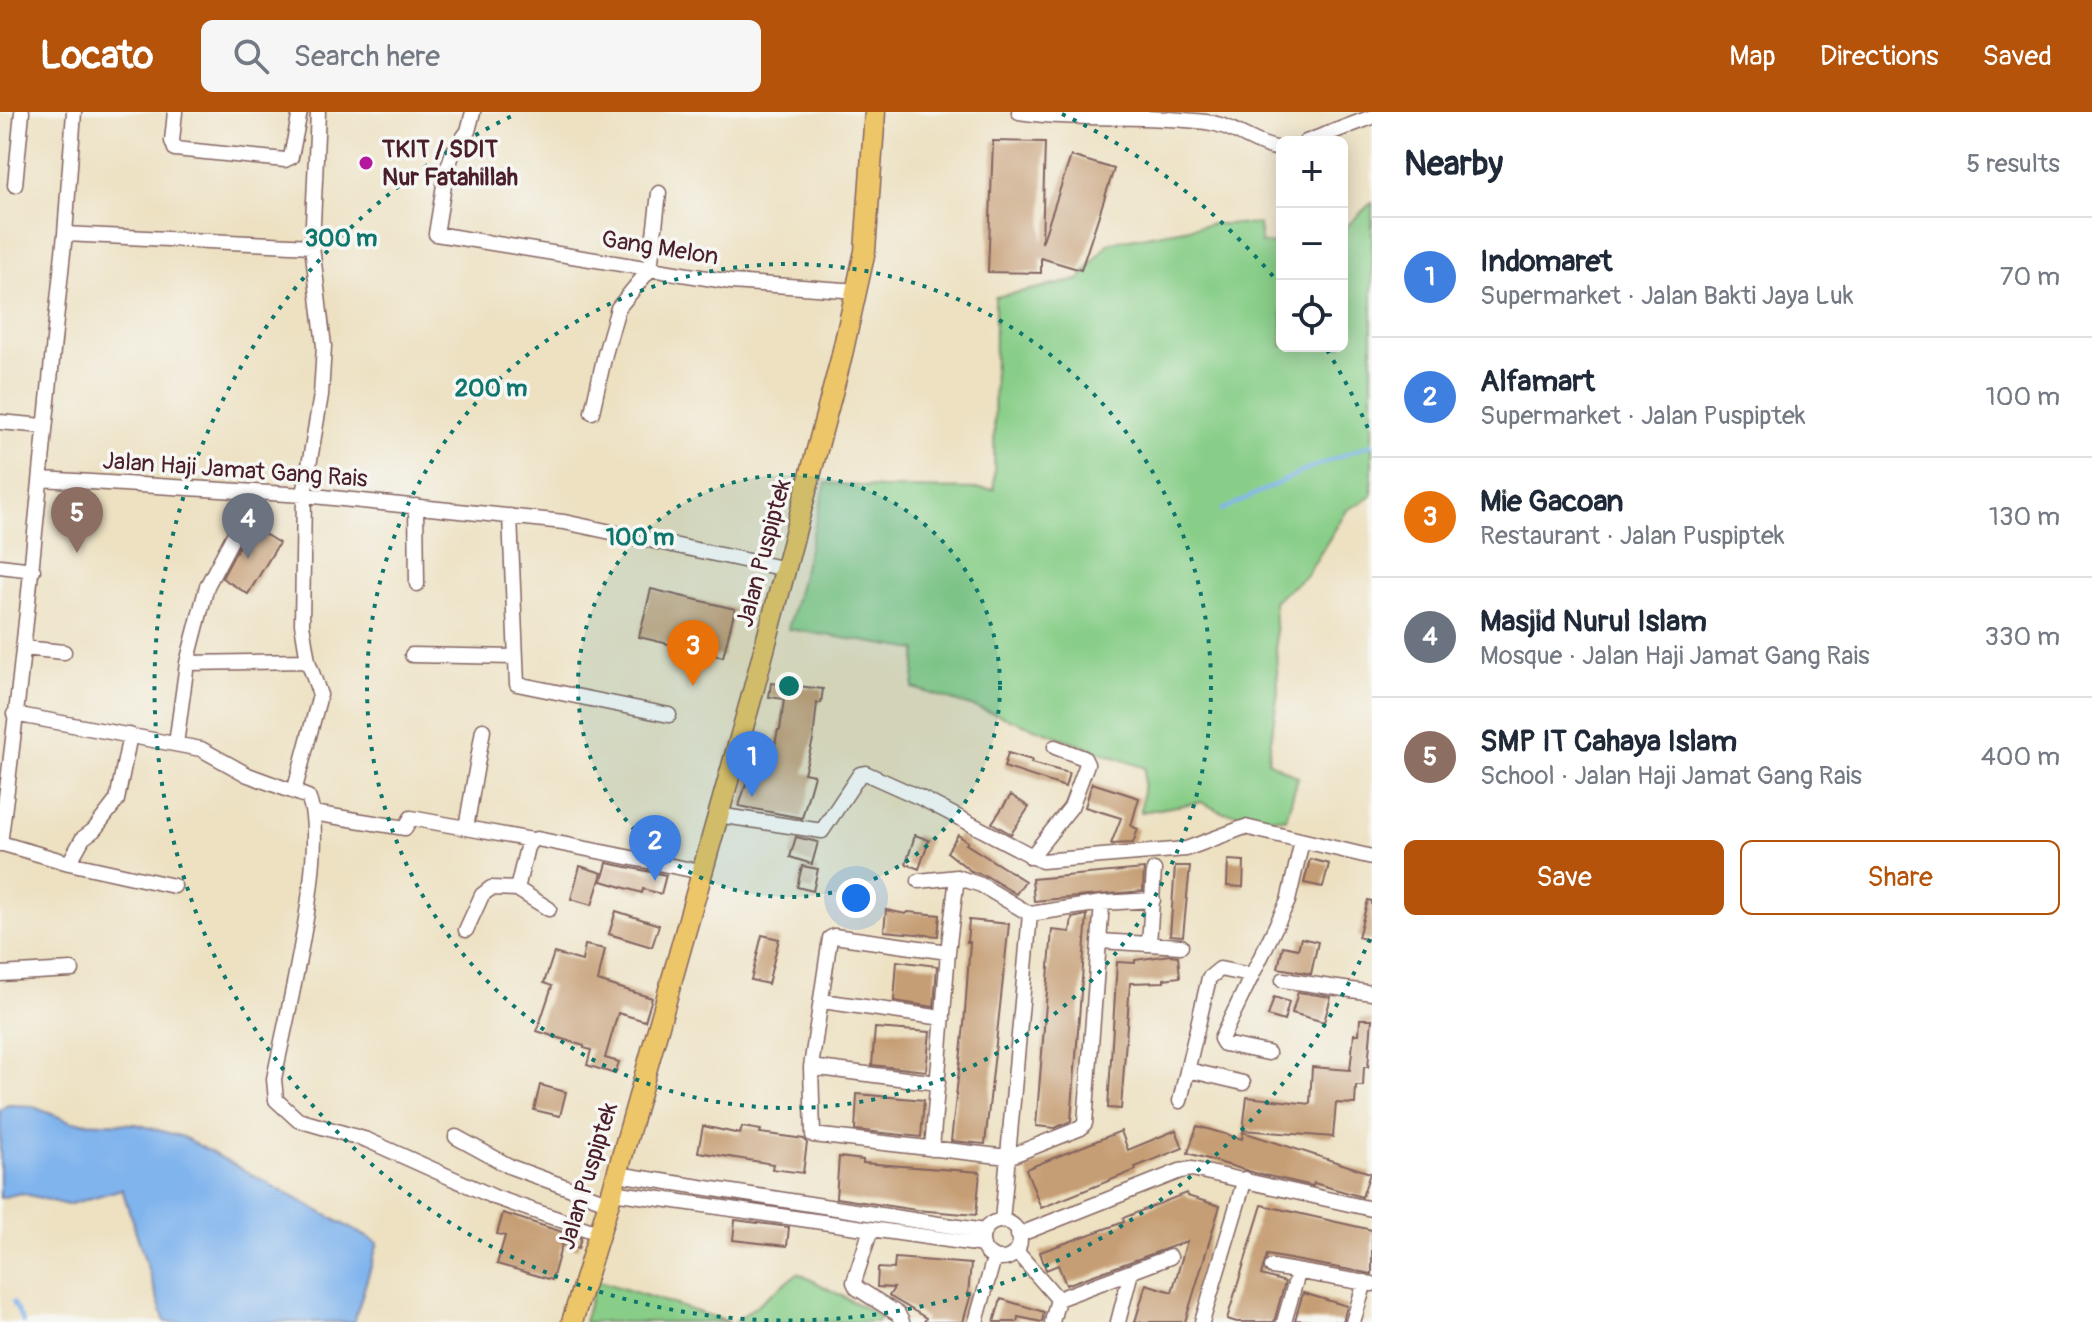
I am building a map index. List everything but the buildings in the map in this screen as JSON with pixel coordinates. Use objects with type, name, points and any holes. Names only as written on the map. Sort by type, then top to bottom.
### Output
[{"type":"main road","name":"Jalan Puspiptek","points":[[572,1322],[718,815],[858,291],[865,251],[875,112]]},
{"type":"street","points":[[15,185],[22,112]]},
{"type":"street","points":[[74,112],[33,570],[4,779],[0,843],[69,863],[174,886]]},
{"type":"street","points":[[175,112],[173,146],[182,150],[289,159],[300,112]]},
{"type":"street","points":[[294,792],[319,704],[318,686],[308,661],[302,624],[304,495],[321,395],[324,346],[312,246],[318,112]]},
{"type":"street","name":"Gang Melon","points":[[473,112],[468,131],[453,152],[446,173],[436,234],[731,282],[858,291]]},
{"type":"street","points":[[1019,112],[1207,122],[1240,131],[1276,148]]},
{"type":"street","points":[[1322,136],[1372,117]]},
{"type":"street","points":[[296,133],[317,135]]},
{"type":"street","points":[[592,412],[618,308],[650,269],[659,193]]},
{"type":"street","points":[[65,234],[312,246]]},
{"type":"street","points":[[0,422],[44,426]]},
{"type":"street","name":"Jalan Haji Jamat Gang Rais","points":[[42,479],[304,495],[510,516],[590,527],[786,569]]},
{"type":"street","points":[[176,744],[187,663],[210,578],[256,493]]},
{"type":"street","points":[[416,506],[417,584]]},
{"type":"street","points":[[510,516],[518,685],[669,715]]},
{"type":"street","points":[[0,566],[33,570]]},
{"type":"street","points":[[23,648],[64,652]]},
{"type":"street","points":[[412,655],[515,657]]},
{"type":"street","points":[[187,663],[308,661]]},
{"type":"street","points":[[14,714],[201,749],[248,775],[309,798],[313,813],[305,922],[274,1079],[276,1100],[298,1120],[367,1140],[494,1197],[598,1233]]},
{"type":"street","points":[[466,828],[483,730]]},
{"type":"street","points":[[69,863],[83,838],[94,830],[117,800],[130,735]]},
{"type":"street","points":[[1031,857],[1071,807],[1087,764],[1084,758],[1055,747]]},
{"type":"street","points":[[718,815],[822,831],[860,774],[865,773],[1031,857],[1047,862],[1186,849],[1245,827],[1372,857]]},
{"type":"street","points":[[313,813],[405,828],[410,818],[551,841],[702,872]]},
{"type":"street","points":[[517,889],[527,847],[532,840]]},
{"type":"street","points":[[1268,1053],[1221,1041],[1288,901],[1302,841]]},
{"type":"street","points":[[1149,944],[1154,870]]},
{"type":"street","points":[[919,881],[957,877],[981,885],[1030,914],[1102,903],[1153,900]]},
{"type":"street","points":[[932,1149],[957,877]]},
{"type":"street","points":[[466,930],[482,895],[491,888],[517,889],[549,909]]},
{"type":"street","points":[[948,952],[834,936],[828,942],[811,1067],[813,1135],[1008,1157],[1081,1128],[1085,1123],[1102,903]]},
{"type":"street","points":[[1002,1221],[1030,914]]},
{"type":"street","points":[[1100,941],[1181,946]]},
{"type":"street","points":[[1180,1101],[1209,978],[1220,969],[1250,975]]},
{"type":"street","points":[[0,974],[72,970]]},
{"type":"street","points":[[1283,980],[1372,993]]},
{"type":"street","points":[[822,1001],[943,1018]]},
{"type":"street","points":[[811,1067],[938,1083]]},
{"type":"street","points":[[1188,1070],[1243,1083]]},
{"type":"street","points":[[456,1137],[511,1167],[612,1190],[871,1229],[984,1238]]},
{"type":"street","points":[[1018,1235],[1185,1169],[1245,1179],[1372,1209]]},
{"type":"street","points":[[1202,1322],[1245,1179]]},
{"type":"street","points":[[612,1190],[787,1201],[984,1238]]},
{"type":"street","points":[[785,1217],[787,1201]]},
{"type":"street","points":[[995,1221],[1002,1221],[1016,1229],[1020,1240],[1016,1251],[1006,1258],[994,1258],[985,1251],[984,1238],[995,1221]]},
{"type":"street","points":[[871,1229],[854,1282],[857,1288],[898,1314],[902,1322]]},
{"type":"street","points":[[1016,1251],[1058,1299]]},
{"type":"street","points":[[1058,1299],[1170,1257]]},
{"type":"street","points":[[976,1322],[994,1258]]},
{"type":"street","points":[[1272,1267],[1368,1283],[1353,1322]]},
{"type":"street","points":[[1118,1322],[1131,1272]]},
{"type":"street","points":[[1284,1322],[1298,1273]]},
{"type":"street","points":[[1052,1322],[1058,1299]]},
{"type":"green space","points":[[1372,202],[1372,496],[1347,510],[1307,575],[1274,601],[1278,691],[1268,761],[1298,777],[1286,819],[1222,812],[1201,802],[1141,812],[1145,768],[993,713],[913,688],[917,650],[788,629],[826,483],[881,488],[994,489],[995,297],[1079,280],[1108,243],[1212,224],[1259,224],[1261,243],[1276,244],[1276,352],[1348,352],[1348,225]]},
{"type":"green space","points":[[798,1273],[882,1317],[876,1322],[735,1322]]},
{"type":"green space","points":[[596,1280],[730,1322],[584,1322]]},
{"type":"water","points":[[8,1105],[31,1106],[72,1122],[136,1124],[183,1137],[378,1243],[354,1322],[165,1322],[122,1189],[67,1205],[21,1193],[0,1198],[0,1110]]},
{"type":"waterway","points":[[1222,510],[1310,468],[1372,444]]},
{"type":"waterway","points":[[13,1302],[23,1322]]},
{"type":"place","name":"TKIT / SDIT Nur Fatahillah","points":[[366,163]]},
{"type":"place","name":"SMP IT Cahaya Islam","points":[[77,553]]},
{"type":"place","name":"Masjid Nurul Islam","points":[[248,559]]},
{"type":"place","name":"Mie Gacoan","points":[[693,686]]},
{"type":"place","name":"Indomaret","points":[[752,797]]},
{"type":"place","name":"Alfamart","points":[[655,881]]}]
